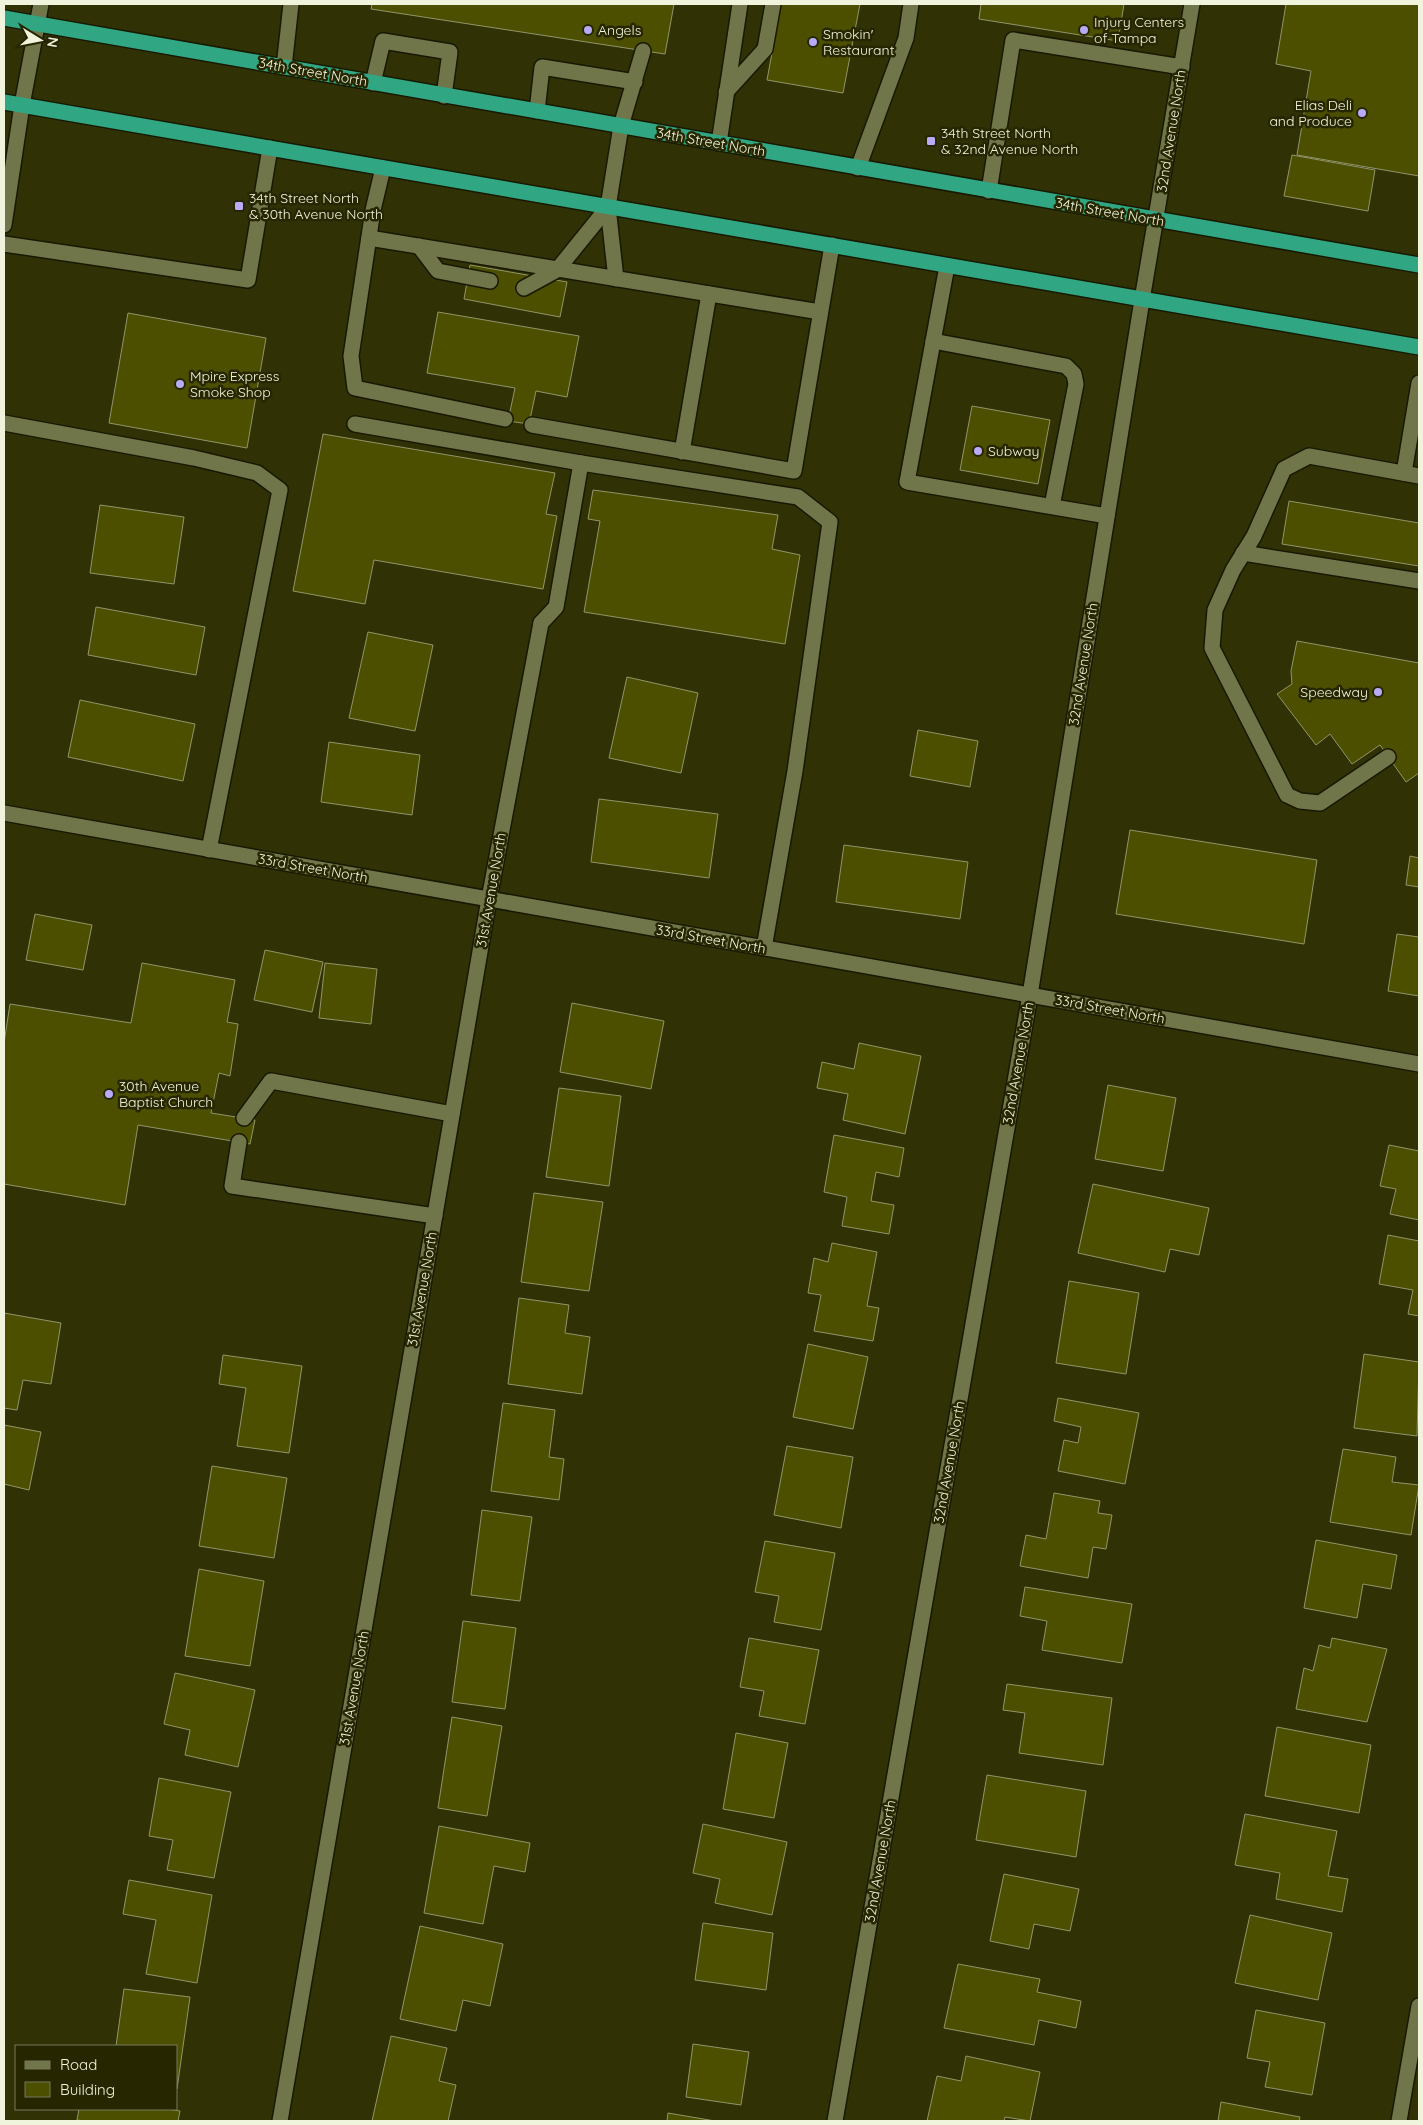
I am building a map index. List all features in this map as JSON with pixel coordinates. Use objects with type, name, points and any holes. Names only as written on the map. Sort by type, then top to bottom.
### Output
[{"type":"highway","name":"34th Street North","points":[[4,18],[1419,265]]},
{"type":"highway","points":[[4,102],[1419,347]]},
{"type":"street","points":[[4,225],[22,105],[41,4]]},
{"type":"street","points":[[284,67],[291,4]]},
{"type":"street","points":[[719,143],[740,4]]},
{"type":"street","points":[[726,92],[765,48],[773,4]]},
{"type":"street","points":[[858,168],[906,38],[911,4]]},
{"type":"street","name":"32nd Avenue North","points":[[835,2121],[1030,995],[1142,300],[1192,4]]},
{"type":"street","points":[[989,191],[1013,40],[1182,67]]},
{"type":"street","points":[[373,83],[383,41],[450,52],[444,96]]},
{"type":"street","points":[[616,280],[608,207],[621,126],[643,50]]},
{"type":"street","points":[[537,112],[542,67],[635,82]]},
{"type":"street","points":[[4,244],[248,280],[270,148]]},
{"type":"street","points":[[383,168],[373,210],[351,356],[355,388],[506,420]]},
{"type":"street","points":[[524,288],[557,270],[608,207]]},
{"type":"street","points":[[370,238],[616,280],[820,312]]},
{"type":"street","points":[[419,246],[438,271],[490,281]]},
{"type":"street","points":[[532,425],[794,471],[832,246]]},
{"type":"street","points":[[946,266],[907,482],[1107,516]]},
{"type":"street","points":[[682,452],[709,294]]},
{"type":"street","points":[[933,341],[1066,366],[1074,374],[1076,384],[1052,506]]},
{"type":"street","points":[[1388,757],[1320,803],[1300,800],[1287,795],[1212,648],[1215,610],[1233,570],[1254,536],[1284,469],[1309,456],[1412,474],[1419,383]]},
{"type":"street","points":[[4,423],[194,458],[256,473],[280,490],[210,850]]},
{"type":"street","points":[[356,424],[581,464],[798,497],[830,522],[795,771],[764,948]]},
{"type":"street","name":"31st Avenue North","points":[[280,2121],[489,900],[540,622],[556,607],[581,464]]},
{"type":"street","points":[[1243,553],[1419,581]]},
{"type":"street","name":"33rd Street North","points":[[4,813],[1419,1064]]},
{"type":"street","points":[[244,1118],[271,1081],[452,1114]]},
{"type":"street","points":[[239,1142],[232,1186],[435,1216]]},
{"type":"street","points":[[1399,2121],[1419,2006]]},
{"type":"building","name":"Angels","points":[[372,4],[674,4],[665,54],[371,9]]},
{"type":"building","name":"Smokin' Restaurant","points":[[781,4],[860,4],[843,93],[767,80]]},
{"type":"building","name":"Injury Centers of Tampa","points":[[981,4],[1124,4],[1118,41],[979,19]]},
{"type":"building","name":"Elias Deli and Produce","points":[[1286,4],[1419,4],[1419,176],[1297,155],[1311,71],[1276,64]]},
{"type":"building","points":[[1292,155],[1375,170],[1368,211],[1284,196]]},
{"type":"building","points":[[470,265],[567,282],[560,317],[464,299]]},
{"type":"building","points":[[438,312],[579,336],[567,397],[536,391],[529,424],[508,421],[515,388],[427,373]]},
{"type":"building","points":[[128,313],[266,338],[247,448],[109,423]]},
{"type":"building","name":"Subway","points":[[972,406],[1050,420],[1038,484],[960,470]]},
{"type":"building","points":[[323,434],[555,473],[546,514],[557,516],[543,589],[374,560],[365,604],[293,591]]},
{"type":"building","points":[[593,490],[778,515],[772,549],[800,555],[785,644],[584,612],[600,521],[588,519]]},
{"type":"building","points":[[1289,501],[1419,523],[1419,566],[1282,544]]},
{"type":"building","points":[[100,505],[184,517],[174,584],[90,573]]},
{"type":"building","points":[[96,607],[205,627],[196,675],[88,655]]},
{"type":"building","points":[[368,632],[433,645],[415,731],[349,718]]},
{"type":"building","points":[[1297,641],[1419,663],[1419,773],[1406,782],[1380,745],[1352,764],[1330,734],[1316,745],[1277,694],[1292,684],[1291,671]]},
{"type":"building","points":[[627,677],[698,693],[681,773],[609,758]]},
{"type":"building","points":[[80,700],[195,724],[183,781],[68,757]]},
{"type":"building","points":[[918,730],[978,741],[970,787],[910,776]]},
{"type":"building","points":[[329,742],[420,755],[412,815],[321,802]]},
{"type":"building","points":[[599,799],[718,814],[709,878],[591,862]]},
{"type":"building","points":[[1130,830],[1317,860],[1304,944],[1116,914]]},
{"type":"building","points":[[844,845],[968,862],[960,919],[836,902]]},
{"type":"building","points":[[1410,856],[1419,858],[1419,887],[1406,885]]},
{"type":"building","points":[[35,914],[92,925],[83,970],[26,960]]},
{"type":"building","points":[[1397,934],[1419,937],[1419,996],[1388,991]]},
{"type":"building","points":[[265,950],[323,962],[312,1012],[254,1000]]},
{"type":"building","name":"30th Avenue Baptist Church","points":[[142,963],[235,980],[227,1022],[238,1024],[230,1076],[219,1073],[211,1113],[255,1120],[250,1144],[138,1125],[125,1205],[4,1184],[4,1043],[10,1004],[131,1023]]},
{"type":"building","points":[[325,963],[377,969],[371,1024],[319,1018]]},
{"type":"building","points":[[572,1003],[664,1021],[651,1089],[560,1072]]},
{"type":"building","points":[[859,1043],[921,1056],[905,1134],[843,1120],[848,1094],[817,1088],[822,1062],[854,1069]]},
{"type":"building","points":[[1108,1085],[1176,1098],[1163,1171],[1095,1159]]},
{"type":"building","points":[[559,1088],[621,1096],[609,1186],[546,1177]]},
{"type":"building","points":[[834,1135],[904,1148],[899,1177],[876,1172],[871,1201],[894,1205],[889,1234],[842,1226],[847,1197],[824,1192]]},
{"type":"building","points":[[1389,1145],[1419,1151],[1419,1220],[1390,1214],[1396,1189],[1380,1186]]},
{"type":"building","points":[[1093,1184],[1209,1208],[1199,1255],[1170,1249],[1165,1272],[1078,1253]]},
{"type":"building","points":[[534,1193],[603,1202],[589,1291],[521,1282]]},
{"type":"building","points":[[1388,1235],[1419,1241],[1419,1316],[1408,1314],[1413,1290],[1379,1284]]},
{"type":"building","points":[[832,1243],[877,1252],[867,1306],[879,1308],[873,1341],[814,1331],[821,1295],[808,1293],[814,1258],[828,1262]]},
{"type":"building","points":[[1069,1281],[1139,1293],[1126,1374],[1056,1363]]},
{"type":"building","points":[[519,1298],[569,1305],[565,1333],[590,1337],[582,1394],[508,1384]]},
{"type":"building","points":[[4,1313],[61,1323],[51,1384],[23,1380],[17,1410],[4,1408]]},
{"type":"building","points":[[808,1344],[868,1357],[853,1429],[793,1417]]},
{"type":"building","points":[[1364,1354],[1419,1362],[1417,1436],[1354,1428]]},
{"type":"building","points":[[223,1355],[302,1366],[289,1453],[237,1446],[246,1388],[219,1384]]},
{"type":"building","points":[[1058,1398],[1139,1413],[1125,1484],[1058,1471],[1064,1440],[1078,1443],[1081,1427],[1054,1421]]},
{"type":"building","points":[[503,1403],[555,1410],[549,1457],[564,1459],[559,1500],[491,1491]]},
{"type":"building","points":[[4,1425],[41,1432],[29,1490],[4,1484]]},
{"type":"building","points":[[787,1446],[853,1457],[841,1528],[774,1515]]},
{"type":"building","points":[[1343,1449],[1396,1457],[1392,1482],[1419,1485],[1411,1535],[1330,1522]]},
{"type":"building","points":[[212,1466],[287,1478],[274,1558],[199,1546]]},
{"type":"building","points":[[1054,1493],[1100,1501],[1098,1513],[1112,1515],[1106,1549],[1093,1547],[1088,1578],[1020,1566],[1026,1535],[1046,1539]]},
{"type":"building","points":[[482,1510],[532,1517],[520,1601],[471,1595]]},
{"type":"building","points":[[1316,1540],[1397,1555],[1391,1589],[1363,1584],[1357,1618],[1304,1608]]},
{"type":"building","points":[[765,1541],[835,1553],[821,1630],[774,1622],[779,1596],[755,1592]]},
{"type":"building","points":[[199,1569],[264,1581],[250,1666],[185,1656]]},
{"type":"building","points":[[1025,1587],[1132,1604],[1122,1663],[1042,1650],[1047,1621],[1020,1616]]},
{"type":"building","points":[[463,1621],[516,1628],[505,1709],[452,1702]]},
{"type":"building","points":[[749,1638],[819,1650],[805,1724],[759,1716],[764,1691],[740,1687]]},
{"type":"building","points":[[1332,1638],[1387,1649],[1367,1722],[1296,1709],[1304,1668],[1313,1671],[1319,1645],[1330,1648]]},
{"type":"building","points":[[175,1673],[255,1690],[238,1767],[185,1755],[190,1730],[164,1724]]},
{"type":"building","points":[[1007,1684],[1112,1698],[1103,1765],[1019,1753],[1025,1713],[1003,1710]]},
{"type":"building","points":[[452,1717],[502,1726],[487,1816],[438,1808]]},
{"type":"building","points":[[1277,1727],[1371,1745],[1359,1813],[1265,1796]]},
{"type":"building","points":[[736,1733],[788,1743],[774,1818],[723,1809]]},
{"type":"building","points":[[987,1775],[1086,1791],[1076,1857],[976,1840]]},
{"type":"building","points":[[159,1778],[231,1792],[214,1878],[167,1870],[173,1840],[149,1836]]},
{"type":"building","points":[[1245,1814],[1337,1831],[1328,1876],[1348,1879],[1342,1912],[1276,1899],[1280,1873],[1235,1865]]},
{"type":"building","points":[[703,1824],[787,1842],[772,1915],[715,1903],[720,1879],[693,1873]]},
{"type":"building","points":[[439,1826],[530,1843],[525,1872],[494,1866],[483,1924],[424,1913]]},
{"type":"building","points":[[1004,1874],[1079,1889],[1070,1931],[1034,1924],[1029,1949],[990,1941]]},
{"type":"building","points":[[129,1880],[212,1895],[197,1983],[146,1974],[156,1920],[123,1914]]},
{"type":"building","points":[[1250,1915],[1332,1933],[1318,2000],[1235,1983]]},
{"type":"building","points":[[703,1923],[773,1933],[766,1990],[695,1980]]},
{"type":"building","points":[[420,1926],[503,1944],[490,2006],[463,2000],[456,2031],[400,2019]]},
{"type":"building","points":[[958,1964],[1040,1979],[1037,1992],[1081,2001],[1076,2028],[1039,2020],[1034,2045],[944,2028]]},
{"type":"building","points":[[124,1989],[190,1997],[178,2082],[178,2045],[116,2045]]},
{"type":"building","points":[[1256,2010],[1325,2023],[1312,2095],[1265,2087],[1270,2062],[1247,2058]]},
{"type":"building","points":[[391,2036],[447,2048],[439,2081],[456,2085],[448,2121],[372,2121]]},
{"type":"building","points":[[693,2044],[749,2052],[741,2105],[686,2097]]},
{"type":"building","points":[[966,2056],[1040,2072],[1030,2121],[1005,2117],[1004,2121],[927,2121],[937,2076],[961,2081]]},
{"type":"building","points":[[1221,2102],[1300,2117],[1299,2121],[1218,2121]]},
{"type":"building","points":[[79,2110],[180,2111],[178,2121],[77,2120]]},
{"type":"building","points":[[668,2113],[715,2121],[667,2121]]},
{"type":"place","name":"Angels","points":[[588,30]]},
{"type":"place","name":"Injury Centers of Tampa","points":[[1084,30]]},
{"type":"place","name":"Smokin' Restaurant","points":[[813,42]]},
{"type":"place","name":"Elias Deli and Produce","points":[[1362,113]]},
{"type":"place","name":"34th Street North & 32nd Avenue North","points":[[931,141]]},
{"type":"place","name":"34th Street North & 30th Avenue North","points":[[239,206]]},
{"type":"place","name":"Mpire Express Smoke Shop","points":[[180,384]]},
{"type":"place","name":"Subway","points":[[978,451]]},
{"type":"place","name":"Speedway","points":[[1378,692]]},
{"type":"place","name":"30th Avenue Baptist Church","points":[[109,1094]]}]
